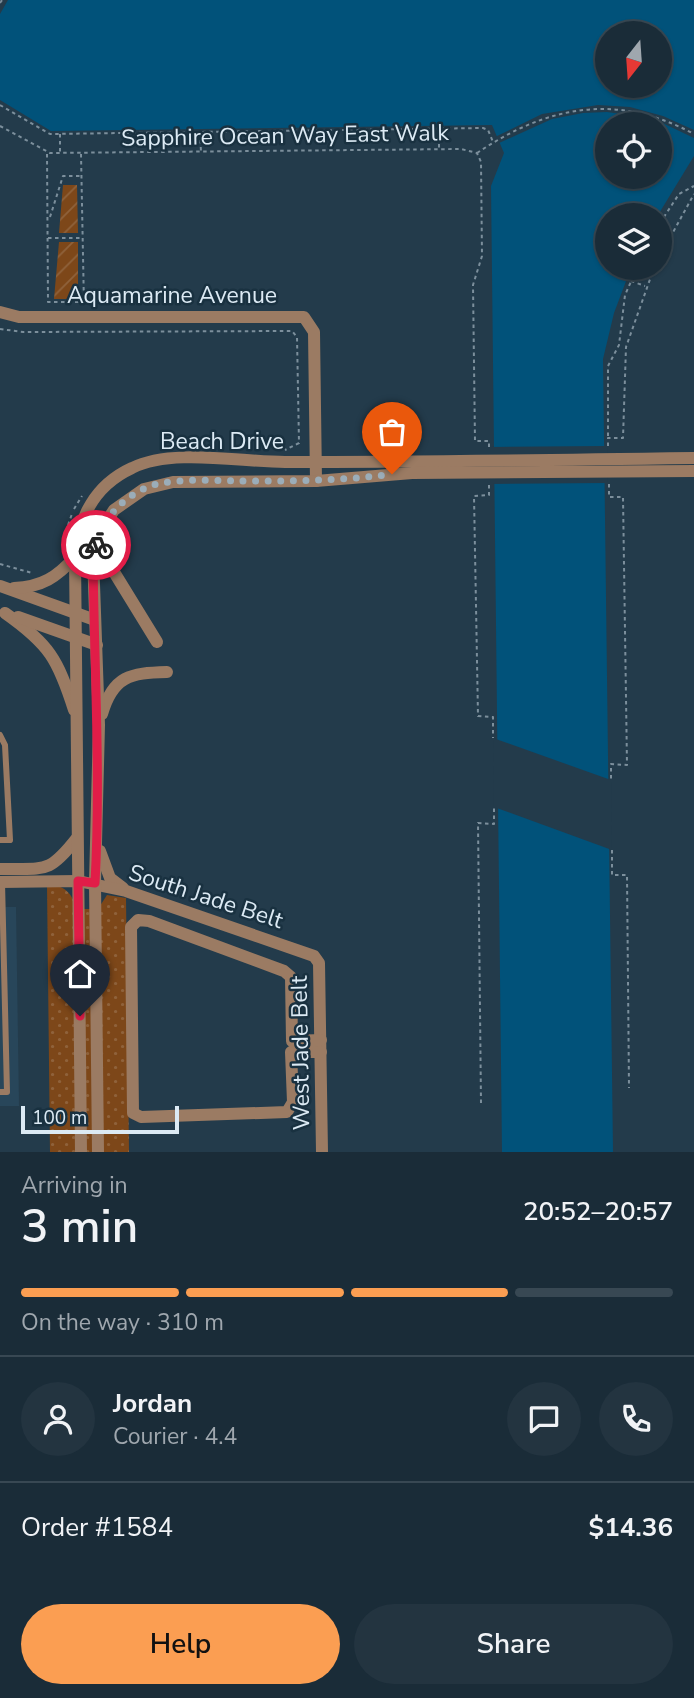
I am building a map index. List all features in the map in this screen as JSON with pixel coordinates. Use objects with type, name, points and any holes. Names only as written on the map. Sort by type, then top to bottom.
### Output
[{"type":"street","name":"Aquamarine Avenue","points":[[0,312],[19,317],[304,317],[314,332],[316,481]]},
{"type":"street","points":[[290,462],[307,448],[315,426]]},
{"type":"street","name":"Beach Drive","points":[[82,1152],[75,556],[76,535],[86,510],[103,488],[133,467],[175,458],[482,466]]},
{"type":"street","points":[[482,466],[619,465],[694,458]]},
{"type":"street","points":[[619,465],[694,471]]},
{"type":"street","name":"Beach Drive","points":[[98,1152],[95,883],[99,725],[93,556],[99,533],[114,510],[127,499],[156,485],[189,481],[316,481],[482,466]]},
{"type":"street","points":[[99,533],[106,559],[156,642]]},
{"type":"street","points":[[4,587],[39,585],[55,577],[75,556]]},
{"type":"street","points":[[4,587],[95,620]]},
{"type":"street","points":[[3,612],[97,645]]},
{"type":"street","points":[[3,612],[38,636],[54,657],[77,720]]},
{"type":"street","points":[[99,725],[107,699],[121,681],[132,675],[167,672]]},
{"type":"street","points":[[97,837],[110,878],[126,891]]},
{"type":"street","points":[[1,878],[57,863],[77,838]]},
{"type":"street","name":"South Jade Belt","points":[[1,878],[95,883],[126,891],[314,956]]},
{"type":"street","points":[[138,920],[149,921],[284,971],[291,978],[292,1041],[321,1046],[291,1052],[293,1102],[287,1112],[141,1117],[133,1114],[131,928],[138,920]]},
{"type":"street","name":"West Jade Belt","points":[[314,956],[319,963],[322,1152]]},
{"type":"lane","points":[[0,734],[5,745],[10,840],[0,840]]},
{"type":"lane","points":[[0,1092],[7,1092],[1,878]]},
{"type":"path","name":"Sapphire Ocean Way East Walk","points":[[0,105],[50,134],[483,128],[488,130],[495,141]]},
{"type":"path","points":[[477,153],[495,141],[552,115],[599,108],[647,114],[694,134]]},
{"type":"path","name":"Sapphire Ocean Way East Walk","points":[[0,126],[47,153],[439,149],[467,149],[477,153],[481,162],[482,256],[473,285],[475,441],[489,441],[489,447]]},
{"type":"path","points":[[439,129],[439,149]]},
{"type":"path","points":[[200,132],[201,152]]},
{"type":"path","points":[[60,134],[60,153]]},
{"type":"path","points":[[47,153],[48,302],[83,302]]},
{"type":"path","points":[[81,153],[84,331]]},
{"type":"path","points":[[48,221],[63,176],[81,176]]},
{"type":"path","points":[[672,205],[679,194],[694,186]]},
{"type":"path","points":[[672,234],[694,194]]},
{"type":"path","points":[[48,238],[82,238]]},
{"type":"path","points":[[608,438],[623,438],[626,347],[649,280]]},
{"type":"path","points":[[608,446],[608,366],[619,345],[625,295],[631,281],[646,286]]},
{"type":"path","points":[[0,329],[23,332],[292,331],[296,337],[299,443],[296,447],[281,450]]},
{"type":"path","points":[[608,483],[609,497],[623,497],[627,765],[611,764],[611,780]]},
{"type":"path","points":[[489,484],[489,495],[474,496],[474,523],[478,716],[493,717],[493,738]]},
{"type":"path","points":[[68,532],[69,522],[85,491]]},
{"type":"path","points":[[0,564],[38,574]]},
{"type":"path","points":[[481,1103],[478,823],[494,824],[494,807]]},
{"type":"path","points":[[612,850],[612,875],[627,875],[629,1088]]},
{"type":"shaded area","points":[[63,185],[77,185],[78,233],[59,233]]},
{"type":"shaded area","points":[[59,242],[78,242],[78,299],[54,299]]},
{"type":"shaded area","points":[[47,884],[67,891],[76,909],[98,909],[107,895],[126,898],[129,1152],[50,1152]]},
{"type":"shaded area","points":[[0,907],[16,907],[19,1106],[0,1106]]},
{"type":"water","points":[[8,0],[694,0],[694,156],[665,203],[595,203],[595,280],[626,280],[614,313],[603,359],[613,1152],[502,1152],[491,186],[504,153],[492,125],[51,131],[0,100],[0,14]]},
{"type":"pier","points":[[598,105],[630,107],[648,112],[583,113],[552,119],[499,143],[495,137],[542,114]]},
{"type":"pier","points":[[672,120],[694,130],[694,138],[672,128]]},
{"type":"pier","points":[[607,446],[608,483],[490,484],[490,447]]},
{"type":"pier","points":[[493,738],[611,780],[612,850],[494,807]]},
{"type":"way so far","points":[[96,545],[99,533],[114,510],[127,499],[156,485],[189,481],[316,481],[392,474]]},
{"type":"route","points":[[80,1016],[78,881],[95,883],[97,837],[99,725],[93,556],[96,545]]}]
